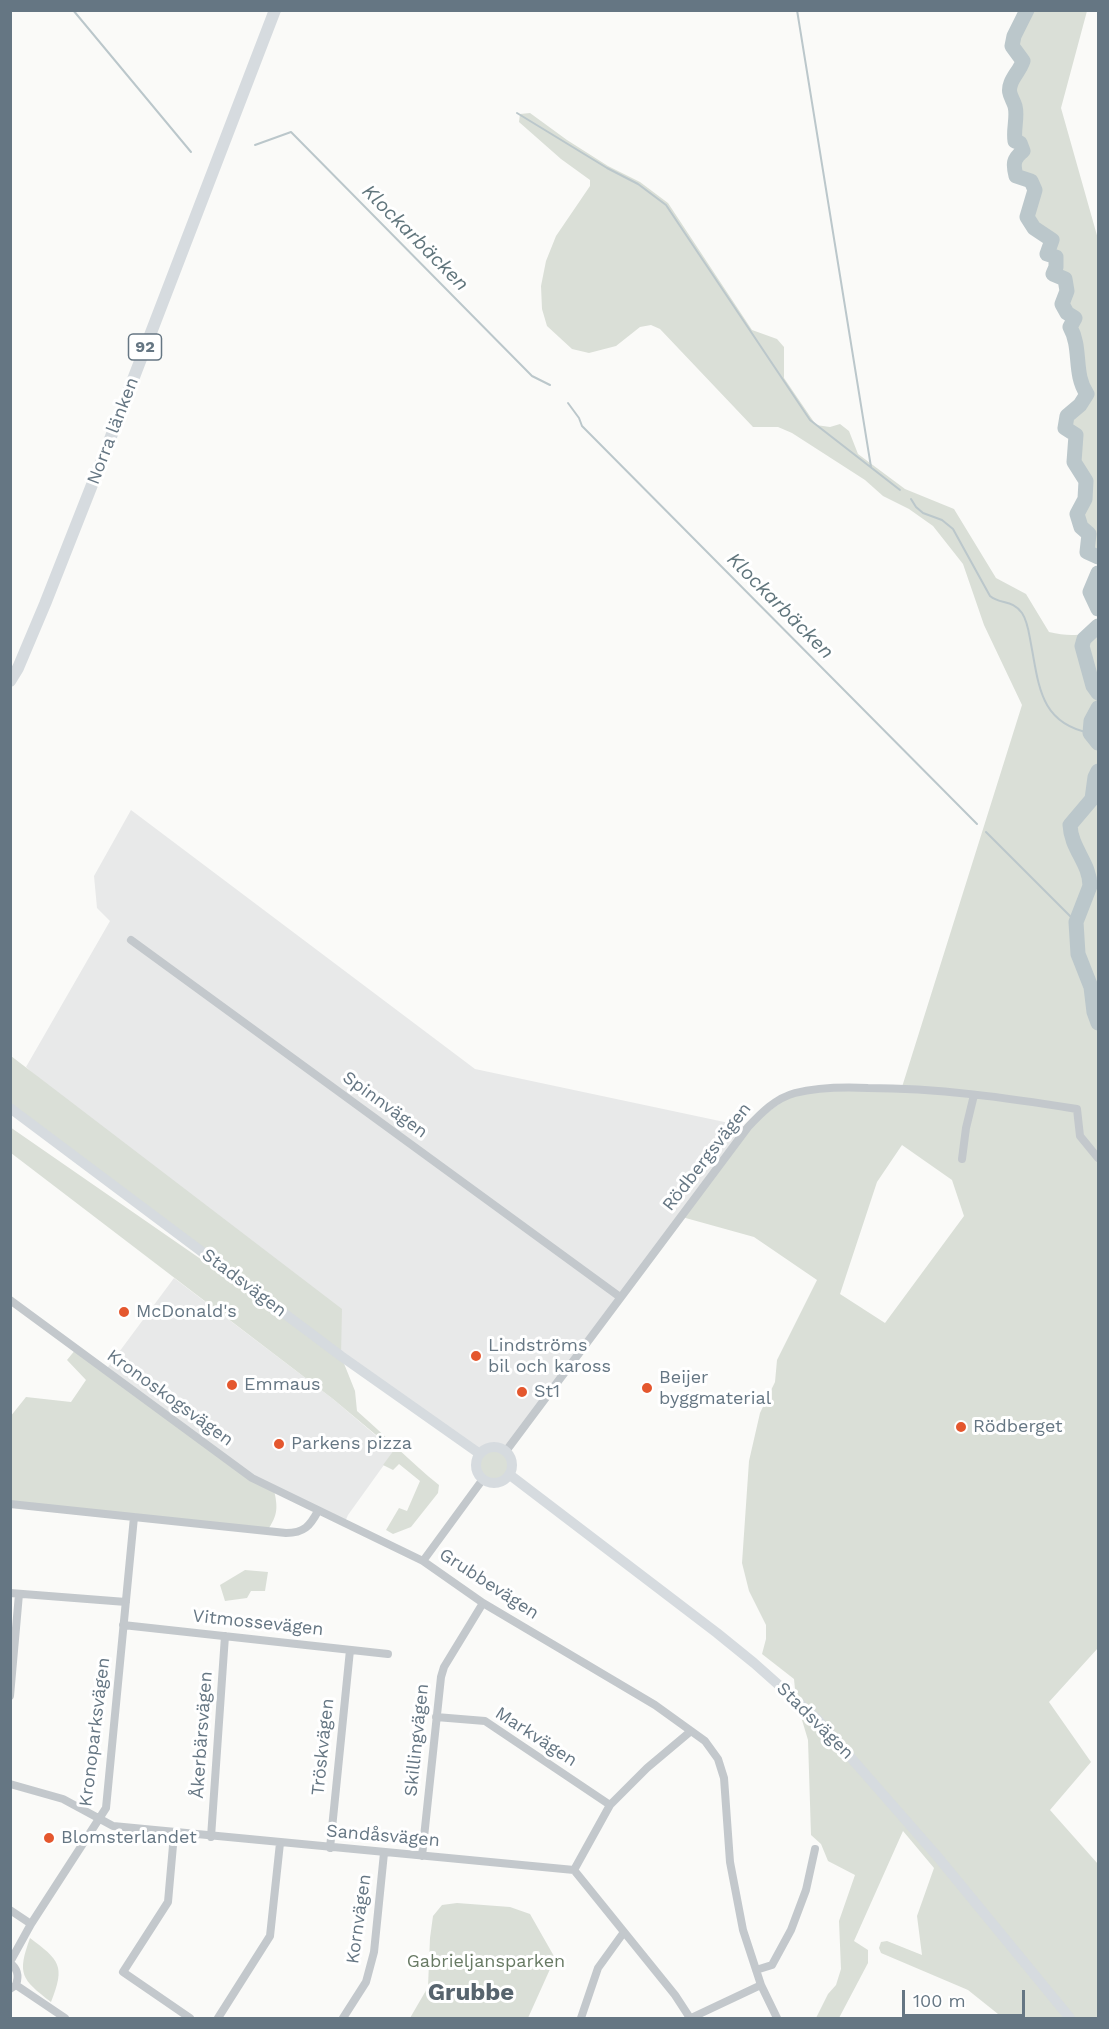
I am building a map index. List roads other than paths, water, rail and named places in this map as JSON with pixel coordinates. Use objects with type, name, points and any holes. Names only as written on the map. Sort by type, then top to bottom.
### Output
[{"type":"highway","name":"Norra länken","points":[[10,681],[45,604],[275,10]]},
{"type":"main road","name":"Stadsvägen","points":[[10,1108],[341,1356],[480,1454]]},
{"type":"main road","points":[[492,1447],[506,1451],[512,1460],[510,1475],[498,1483],[483,1479],[479,1475],[476,1464],[480,1454],[492,1447]]},
{"type":"main road","name":"Stadsvägen","points":[[510,1475],[729,1643],[817,1719],[937,1856],[1070,2019]]},
{"type":"street","name":"Spinnvägen","points":[[131,940],[620,1297]]},
{"type":"street","name":"Rödbergsvägen","points":[[506,1451],[748,1127],[766,1108],[794,1093],[841,1088],[902,1088],[1077,1109],[1080,1136],[1098,1158]]},
{"type":"street","points":[[962,1159],[974,1095]]},
{"type":"street","name":"Kronoskogsvägen","points":[[10,1300],[239,1469],[274,1490],[318,1511]]},
{"type":"street","points":[[423,1561],[483,1479]]},
{"type":"street","points":[[10,1504],[294,1533],[310,1526],[318,1511]]},
{"type":"street","name":"Grubbevägen","points":[[318,1511],[423,1561],[483,1603],[655,1705],[705,1741],[718,1759],[721,1769],[726,1800],[730,1862],[743,1930],[761,1985],[777,2019]]},
{"type":"street","name":"Kronoparksvägen","points":[[10,1962],[31,1924],[106,1808],[134,1517]]},
{"type":"street","points":[[10,1696],[15,1593],[126,1602]]},
{"type":"street","name":"Skillingvägen","points":[[422,1856],[441,1677],[444,1667],[483,1603]]},
{"type":"street","name":"Vitmossevägen","points":[[123,1625],[388,1654]]},
{"type":"street","name":"Åkerbärsvägen","points":[[211,1837],[225,1636]]},
{"type":"street","name":"Tröskvägen","points":[[330,1848],[350,1650]]},
{"type":"street","name":"Markvägen","points":[[436,1717],[485,1721],[610,1805]]},
{"type":"street","points":[[691,1731],[647,1768],[610,1805],[574,1870],[675,1995],[690,2019],[761,1985]]},
{"type":"street","name":"Sandåsvägen","points":[[10,1784],[63,1798],[113,1827],[574,1870]]},
{"type":"street","points":[[174,1834],[168,1902],[123,1972],[190,2019]]},
{"type":"street","points":[[218,2019],[270,1936],[280,1843]]},
{"type":"street","points":[[756,1970],[772,1965],[791,1930],[806,1890],[816,1849]]},
{"type":"street","name":"Kornvägen","points":[[343,2019],[366,1982],[374,1952],[384,1853]]},
{"type":"street","points":[[10,1910],[31,1924]]},
{"type":"street","points":[[580,2019],[598,1968],[624,1932]]},
{"type":"street","points":[[10,1962],[18,1972],[13,1987],[65,2019]]},
{"type":"waterway","name":"Klockarbäcken","points":[[73,10],[191,152]]},
{"type":"waterway","points":[[797,10],[871,467]]},
{"type":"waterway","points":[[1027,10],[1014,36],[1012,46],[1023,61],[1010,86],[1010,95],[1016,110],[1015,141],[1020,143],[1023,151],[1017,157],[1014,168],[1016,176],[1031,181],[1035,190],[1027,217],[1034,228],[1052,240],[1047,254],[1056,257],[1053,274],[1065,279],[1067,291],[1062,304],[1067,313],[1075,318],[1070,327],[1076,344],[1080,378],[1087,394],[1080,405],[1067,416],[1065,428],[1076,435],[1074,462],[1086,481],[1085,499],[1077,514],[1081,527],[1089,534],[1087,552],[1098,557]]},
{"type":"waterway","points":[[517,113],[607,168],[638,184],[666,205],[810,420],[900,490]]},
{"type":"waterway","name":"Klockarbäcken","points":[[255,145],[291,132],[532,376],[550,385]]},
{"type":"waterway","name":"Klockarbäcken","points":[[568,403],[582,426],[977,824]]},
{"type":"waterway","points":[[911,499],[923,513],[942,520],[953,529],[990,596],[1014,606],[1022,613],[1028,628],[1040,688],[1051,712],[1073,728],[1090,733]]},
{"type":"waterway","points":[[1098,573],[1090,592],[1098,609]]},
{"type":"waterway","points":[[1098,626],[1084,639],[1082,646],[1093,686],[1098,693]]},
{"type":"waterway","points":[[1098,708],[1091,721],[1090,733],[1098,743]]},
{"type":"waterway","points":[[1098,771],[1092,799],[1070,825],[1071,834],[1089,878],[1090,886],[1076,922],[1078,954],[1091,987],[1094,1012],[1098,1023]]},
{"type":"waterway","name":"Klockarbäcken","points":[[986,832],[1076,922]]},
{"type":"place","name":"McDonald's","points":[[124,1312]]},
{"type":"place","name":"Lindströms bil och kaross","points":[[476,1356]]},
{"type":"place","name":"Emmaus","points":[[232,1385]]},
{"type":"place","name":"Beijer byggmaterial","points":[[647,1388]]},
{"type":"place","name":"St1","points":[[522,1392]]},
{"type":"place","name":"Rödberget","points":[[961,1427]]},
{"type":"place","name":"Parkens pizza","points":[[279,1444]]},
{"type":"place","name":"Blomsterlandet","points":[[49,1838]]},
{"type":"district","name":"Grubbe","points":[[471,1993]]},
{"type":"park label","name":"Gabrieljansparken","points":[[486,1962]]}]
